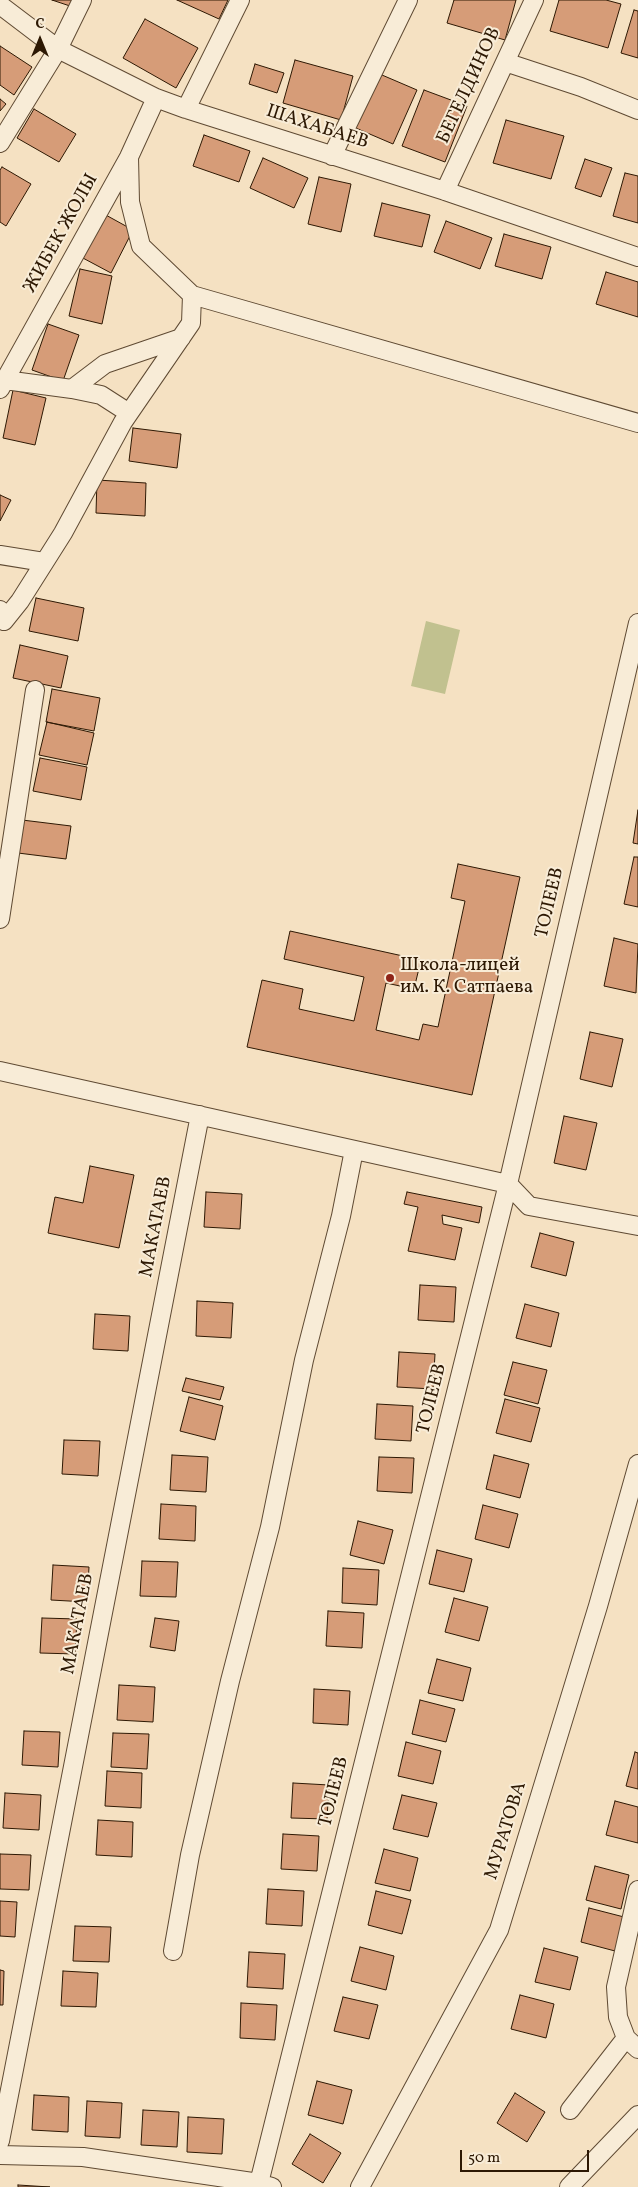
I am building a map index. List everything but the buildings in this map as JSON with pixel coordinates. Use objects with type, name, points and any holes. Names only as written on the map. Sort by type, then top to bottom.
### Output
[{"type":"street","points":[[0,143],[58,49],[82,0]]},
{"type":"street","points":[[186,109],[240,0]]},
{"type":"street","points":[[332,156],[408,0]]},
{"type":"street","name":"БЕГЕЛДИНОВ","points":[[445,191],[534,0]]},
{"type":"street","name":"ШАХАБАЕВ","points":[[0,5],[58,49],[156,98],[445,191],[638,257]]},
{"type":"street","points":[[505,62],[581,87],[638,110]]},
{"type":"street","name":"ЖИБЕК ЖОЛЫ","points":[[2,385],[129,157],[156,98]]},
{"type":"street","points":[[129,157],[130,202],[141,246],[192,295],[352,343],[638,423]]},
{"type":"street","points":[[0,610],[4,620],[20,601],[129,413],[192,323],[192,295]]},
{"type":"street","points":[[72,389],[105,364],[181,338]]},
{"type":"street","points":[[2,385],[72,389],[101,395],[129,413]]},
{"type":"street","points":[[0,555],[44,562]]},
{"type":"street","name":"ТОЛЕЕВ","points":[[265,2185],[508,1184],[638,622]]},
{"type":"street","points":[[0,919],[35,690]]},
{"type":"street","points":[[0,1070],[508,1184],[530,1206],[638,1226]]},
{"type":"street","name":"МАКАТАЕВ","points":[[0,2141],[200,1115]]},
{"type":"street","points":[[173,1951],[190,1854],[230,1681],[270,1527],[304,1360],[341,1216],[354,1150]]},
{"type":"street","name":"МУРАТОВА","points":[[360,2187],[499,1930],[598,1606],[638,1464]]},
{"type":"street","points":[[570,2110],[632,2044],[618,2018],[616,1987],[638,1890]]},
{"type":"street","points":[[569,2187],[638,2115]]},
{"type":"street","points":[[0,2155],[83,2158],[265,2185]]},
{"type":"green space","points":[[426,621],[460,630],[445,694],[411,686]]},
{"type":"place","name":"Школа-лицей им. К. Сатпаева","points":[[390,978]]}]
